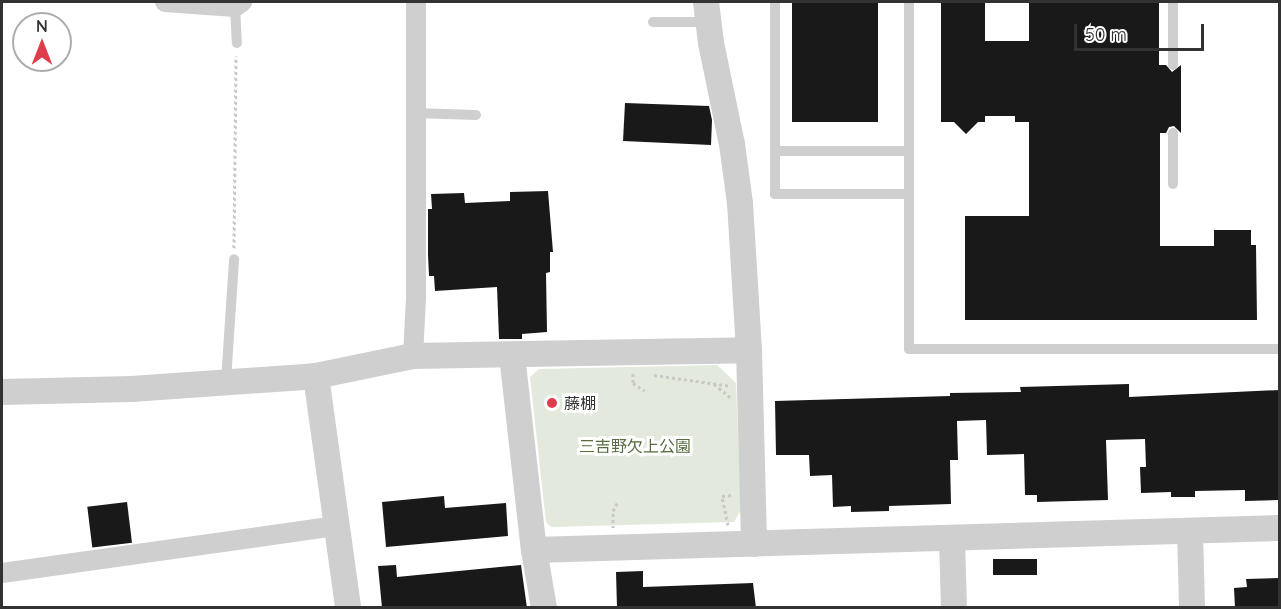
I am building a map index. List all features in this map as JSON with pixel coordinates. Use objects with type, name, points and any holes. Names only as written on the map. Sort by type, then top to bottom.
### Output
[{"type":"street","points":[[165,2],[239,4]]},
{"type":"street","points":[[412,356],[416,298],[414,113],[416,2]]},
{"type":"street","points":[[707,12],[732,144],[740,203],[749,350],[754,544]]},
{"type":"street","points":[[2,392],[132,389],[316,376],[412,356],[749,350]]},
{"type":"street","points":[[512,355],[534,550],[544,608]]},
{"type":"street","points":[[316,376],[348,608]]},
{"type":"street","points":[[2,573],[337,526]]},
{"type":"street","points":[[534,550],[1280,528]]},
{"type":"street","points":[[1190,531],[1192,608]]},
{"type":"street","points":[[952,538],[954,608]]},
{"type":"lane","points":[[775,2],[775,194],[909,194]]},
{"type":"lane","points":[[909,2],[909,349],[1280,349]]},
{"type":"lane","points":[[1173,2],[1173,65]]},
{"type":"lane","points":[[237,42],[239,4]]},
{"type":"lane","points":[[653,22],[707,12]]},
{"type":"lane","points":[[414,113],[476,115]]},
{"type":"lane","points":[[1173,133],[1173,184]]},
{"type":"lane","points":[[775,151],[909,151]]},
{"type":"lane","points":[[226,382],[234,259]]},
{"type":"path","points":[[234,259],[233,159],[237,42]]},
{"type":"path","points":[[645,390],[633,383],[633,369],[736,387]]},
{"type":"path","points":[[713,383],[737,403]]},
{"type":"path","points":[[722,496],[728,526]]},
{"type":"path","points":[[613,548],[613,511],[618,501]]},
{"type":"green space","name":"三吉野欠上公園","points":[[717,365],[736,383],[741,510],[734,522],[551,527],[546,522],[530,377],[539,369]]},
{"type":"building","points":[[792,2],[878,2],[878,122],[792,122]]},
{"type":"building","points":[[941,2],[985,2],[985,41],[1029,41],[1029,2],[1159,2],[1159,65],[1166,65],[1172,72],[1181,65],[1181,133],[1174,126],[1169,127],[1166,133],[1160,133],[1160,246],[1214,246],[1214,230],[1251,230],[1251,245],[1256,245],[1257,320],[965,320],[965,216],[1029,216],[1029,122],[1015,122],[1015,116],[985,116],[985,122],[978,122],[966,134],[954,122],[941,122]]},
{"type":"building","points":[[625,103],[709,106],[712,120],[711,145],[623,141]]},
{"type":"building","points":[[548,191],[553,252],[550,252],[550,272],[546,273],[547,332],[522,334],[522,339],[499,339],[497,287],[435,291],[434,276],[429,276],[428,255],[428,209],[432,209],[431,194],[464,193],[465,203],[510,201],[510,192]]},
{"type":"building","points":[[1129,384],[1129,397],[1280,390],[1280,500],[1245,501],[1245,490],[1195,491],[1195,497],[1171,497],[1171,492],[1141,493],[1140,467],[1146,467],[1145,439],[1106,440],[1108,500],[1037,502],[1037,495],[1025,495],[1024,454],[987,455],[986,420],[957,421],[958,460],[950,460],[951,504],[889,506],[889,511],[851,512],[851,506],[833,507],[832,475],[810,476],[809,455],[776,455],[775,401],[950,396],[950,393],[1021,392],[1020,387]]},
{"type":"building","points":[[444,496],[445,508],[506,503],[508,536],[386,547],[382,502]]},
{"type":"building","points":[[127,502],[132,543],[92,548],[87,507]]},
{"type":"building","points":[[993,559],[1037,559],[1037,575],[993,575]]},
{"type":"building","points":[[396,565],[397,577],[521,565],[527,608],[382,608],[378,566]]},
{"type":"building","points":[[643,571],[643,587],[753,583],[756,608],[617,608],[616,572]]},
{"type":"building","points":[[1280,578],[1280,608],[1235,608],[1234,588],[1247,587],[1246,579]]},
{"type":"place","name":"藤棚","points":[[552,403]]}]
